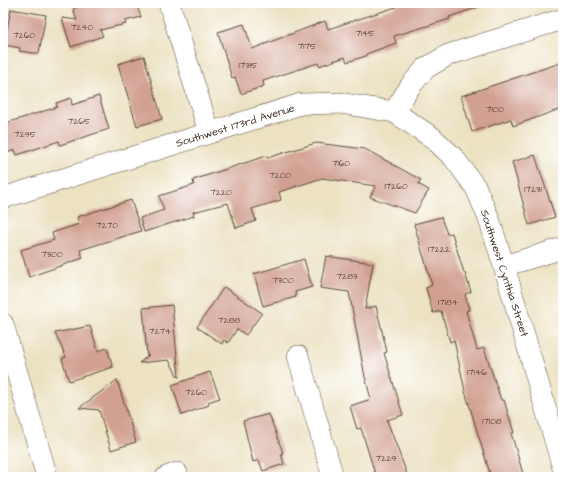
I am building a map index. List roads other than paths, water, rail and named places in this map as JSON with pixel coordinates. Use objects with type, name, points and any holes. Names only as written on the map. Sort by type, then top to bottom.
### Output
[{"type":"street","points":[[169,3],[209,132]]},
{"type":"street","points":[[394,112],[411,84],[426,68],[448,55],[563,19]]},
{"type":"street","name":"Southwest 173rd Avenue","points":[[3,198],[301,104],[340,103],[394,112]]},
{"type":"street","name":"Southwest Cynthia Street","points":[[394,112],[433,138],[454,158],[476,188],[489,219],[504,266],[563,468]]},
{"type":"street","points":[[504,266],[563,248]]},
{"type":"street","points":[[3,324],[10,376],[47,477]]},
{"type":"street","points":[[298,356],[333,477]]}]
